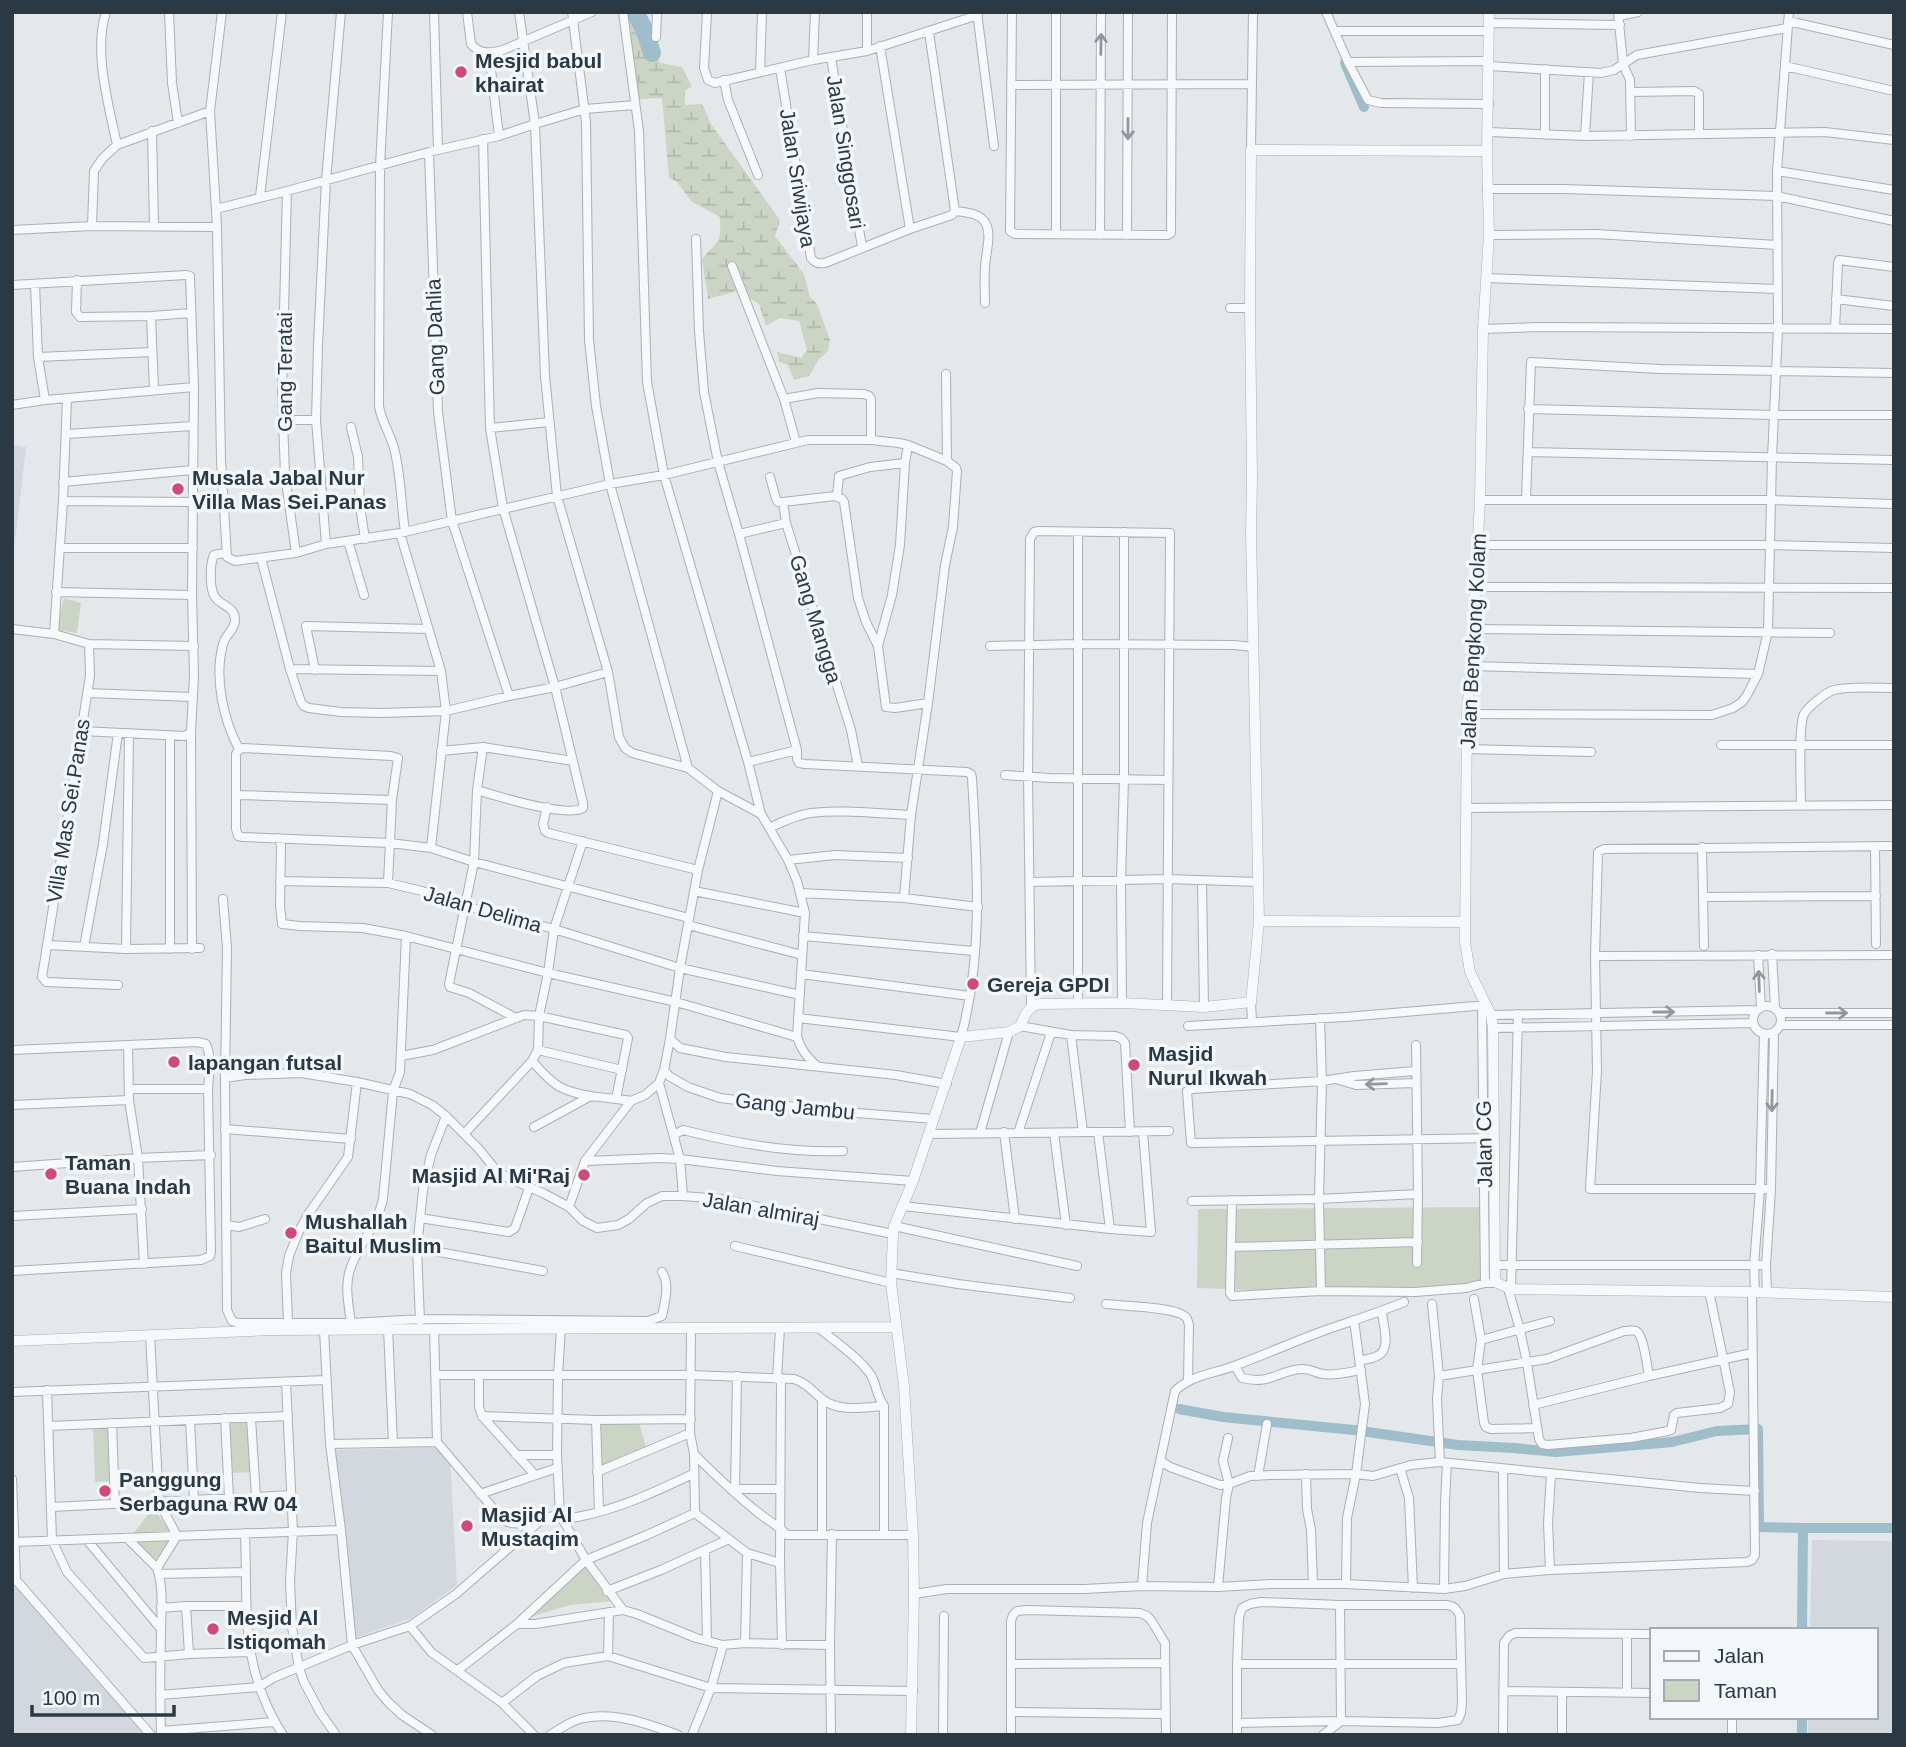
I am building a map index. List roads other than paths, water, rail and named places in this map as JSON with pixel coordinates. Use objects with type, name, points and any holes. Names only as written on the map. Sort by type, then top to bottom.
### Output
[{"type":"street","points":[[106,12],[102,27],[102,64],[104,87],[117,145]]},
{"type":"street","points":[[169,12],[172,83],[178,123]]},
{"type":"street","points":[[222,12],[210,111],[217,227],[227,557],[235,561],[261,558],[402,532],[817,439],[871,440],[908,445],[947,461],[957,471],[953,527],[945,565],[911,815],[904,898]]},
{"type":"street","points":[[260,197],[282,12]]},
{"type":"street","points":[[326,544],[316,421],[326,180],[341,12]]},
{"type":"street","points":[[388,12],[380,166],[379,406],[395,453],[402,532],[441,671],[446,710],[431,848]]},
{"type":"street","name":"Gang Dahlia","points":[[434,12],[438,412],[452,522],[509,696]]},
{"type":"street","points":[[467,12],[471,44],[489,53],[503,50],[573,17],[592,12]]},
{"type":"street","points":[[519,12],[535,124],[545,376],[556,496],[608,672],[619,737],[625,748],[632,753],[688,768],[718,791],[761,814]]},
{"type":"street","points":[[623,12],[639,131],[645,360],[664,475],[761,814],[788,860],[800,893],[805,913],[797,1037],[806,1057],[817,1066]]},
{"type":"street","points":[[656,37],[657,12]]},
{"type":"street","points":[[707,12],[704,68],[711,82],[867,51],[978,14],[995,146]]},
{"type":"street","points":[[760,72],[762,12]]},
{"type":"street","points":[[813,60],[815,12]]},
{"type":"street","points":[[867,12],[867,51]]},
{"type":"street","points":[[1012,12],[1010,231],[1100,235],[1171,233],[1172,12]]},
{"type":"street","points":[[1056,12],[1056,234]]},
{"type":"street","points":[[1100,235],[1101,12]]},
{"type":"street","points":[[1127,235],[1128,12]]},
{"type":"street","points":[[1252,12],[1252,647],[1259,921],[1251,1002],[1252,1022]]},
{"type":"street","points":[[1326,12],[1366,97],[1372,102],[1489,104]]},
{"type":"street","points":[[1335,31],[1619,18],[1638,12]]},
{"type":"street","points":[[573,17],[585,109],[589,340],[596,406],[610,484],[688,768]]},
{"type":"street","points":[[1619,18],[1623,64],[1630,80],[1631,136]]},
{"type":"street","points":[[1349,62],[1489,63],[1608,72],[1637,55],[1788,20],[1894,44]]},
{"type":"street","points":[[1467,714],[1712,715],[1742,702],[1758,674],[1768,631],[1778,329],[1776,196],[1788,20]]},
{"type":"street","name":"Jalan Bengkong Kolam","points":[[1489,22],[1489,235],[1483,329],[1480,500],[1467,714],[1465,942],[1470,972],[1493,1028],[1489,1138],[1494,1276],[1497,1283]]},
{"type":"street","points":[[929,32],[955,211],[980,217],[985,223],[988,235],[985,303]]},
{"type":"street","points":[[880,46],[910,229]]},
{"type":"street","points":[[489,53],[499,136]]},
{"type":"street","name":"Jalan Singgosari","points":[[831,57],[862,247]]},
{"type":"street","points":[[1786,66],[1894,91]]},
{"type":"street","name":"Jalan Sriwijaya","points":[[780,68],[811,258],[814,262],[825,263],[952,215],[955,211]]},
{"type":"street","points":[[1545,69],[1545,135]]},
{"type":"street","points":[[1585,136],[1589,72]]},
{"type":"street","points":[[724,80],[728,100],[758,175]]},
{"type":"street","points":[[1011,85],[1252,83]]},
{"type":"street","points":[[1631,92],[1694,91],[1699,94],[1699,134]]},
{"type":"street","points":[[216,209],[499,136],[585,109],[635,105]]},
{"type":"street","points":[[92,226],[94,171],[102,159],[117,145],[210,111]]},
{"type":"street","points":[[152,131],[153,226]]},
{"type":"street","points":[[1489,132],[1585,136],[1839,133],[1894,140]]},
{"type":"street","points":[[477,790],[525,804],[574,811],[583,808],[555,687],[503,508],[490,428],[483,139]]},
{"type":"street","points":[[1251,150],[1487,151]]},
{"type":"street","points":[[1777,171],[1894,190]]},
{"type":"street","points":[[1488,189],[1776,196],[1894,221]]},
{"type":"street","name":"Gang Teratai","points":[[287,191],[282,391],[285,475],[296,553]]},
{"type":"street","points":[[12,230],[92,226],[217,227]]},
{"type":"street","points":[[1489,235],[1596,234],[1777,245]]},
{"type":"street","points":[[696,239],[704,392],[718,462],[799,763],[971,774],[978,907],[970,996],[947,1084],[893,1230],[891,1278],[904,1386],[913,1535],[911,1735]]},
{"type":"street","points":[[1835,329],[1839,260],[1894,267]]},
{"type":"street","points":[[733,266],[784,399],[796,442]]},
{"type":"street","points":[[12,285],[188,275],[190,278],[194,387],[194,646],[191,732],[196,949],[48,945]]},
{"type":"street","points":[[1486,278],[1778,289]]},
{"type":"street","points":[[77,281],[76,312],[79,317],[191,313]]},
{"type":"street","points":[[35,284],[38,357],[45,400]]},
{"type":"street","points":[[1836,299],[1894,306]]},
{"type":"street","points":[[1230,308],[1250,308]]},
{"type":"street","points":[[151,316],[154,389]]},
{"type":"street","points":[[1483,329],[1894,329]]},
{"type":"street","points":[[38,357],[152,352]]},
{"type":"street","points":[[1526,499],[1531,362],[1660,369],[1894,373]]},
{"type":"street","points":[[946,374],[947,461]]},
{"type":"street","points":[[12,404],[194,387]]},
{"type":"street","points":[[784,399],[818,393],[869,396],[871,440]]},
{"type":"street","points":[[54,634],[67,399]]},
{"type":"street","points":[[1528,409],[1894,415]]},
{"type":"street","points":[[283,420],[316,421]]},
{"type":"street","points":[[490,428],[549,422]]},
{"type":"street","points":[[66,434],[193,426]]},
{"type":"street","points":[[351,427],[358,457],[360,506],[365,539]]},
{"type":"street","points":[[878,646],[892,595],[900,545],[908,445]]},
{"type":"street","points":[[1528,452],[1894,460]]},
{"type":"street","points":[[905,463],[870,467],[839,476],[838,496],[844,502],[858,598],[878,646],[886,707],[928,703]]},
{"type":"street","points":[[63,482],[192,470]]},
{"type":"street","name":"Gang Mangga","points":[[770,477],[776,499],[783,502],[786,523],[851,730],[858,766]]},
{"type":"street","points":[[783,502],[838,496]]},
{"type":"street","points":[[1480,500],[1772,500],[1894,504]]},
{"type":"street","points":[[63,501],[193,502]]},
{"type":"street","points":[[739,534],[786,523]]},
{"type":"street","points":[[798,1018],[961,1037],[1009,1032],[1020,1026],[1031,1005],[1029,645],[1031,535],[1039,531],[1170,533],[1167,1006]]},
{"type":"street","points":[[1078,532],[1078,1002]]},
{"type":"street","points":[[1122,1003],[1124,532]]},
{"type":"street","points":[[348,541],[364,595]]},
{"type":"street","points":[[1477,545],[1771,545],[1894,548]]},
{"type":"street","points":[[60,548],[192,548]]},
{"type":"street","points":[[225,553],[214,555],[210,569],[216,598],[232,609],[235,619],[233,628],[223,642],[218,678],[229,725],[239,749]]},
{"type":"street","points":[[261,558],[300,702],[309,708],[382,713],[446,710],[555,687],[608,672]]},
{"type":"street","points":[[1475,587],[1894,588]]},
{"type":"street","points":[[56,592],[192,595]]},
{"type":"street","points":[[315,670],[306,626],[428,629]]},
{"type":"street","points":[[12,629],[54,634],[89,644],[194,646]]},
{"type":"street","points":[[1472,629],[1830,633]]},
{"type":"street","name":"Villa Mas Sei.Panas","points":[[89,644],[90,676],[42,977],[44,981],[118,985]]},
{"type":"street","points":[[990,646],[1252,647]]},
{"type":"street","points":[[1472,666],[1758,674]]},
{"type":"street","points":[[290,669],[441,671]]},
{"type":"street","points":[[1801,806],[1801,745],[1805,712],[1825,695],[1836,690],[1889,688],[1894,682]]},
{"type":"street","points":[[87,693],[193,697]]},
{"type":"street","points":[[81,731],[170,736],[185,736],[191,732]]},
{"type":"street","points":[[84,947],[103,844],[118,733]]},
{"type":"street","points":[[126,949],[129,733]]},
{"type":"street","points":[[170,736],[170,950]]},
{"type":"street","points":[[1721,745],[1894,745]]},
{"type":"street","points":[[441,751],[483,747],[573,761]]},
{"type":"street","points":[[483,747],[477,790],[474,862],[449,981],[450,987],[469,993],[516,1018]]},
{"type":"street","points":[[239,749],[236,754],[238,836],[390,843],[431,848],[802,954]]},
{"type":"street","points":[[239,749],[398,758],[392,800],[387,883]]},
{"type":"street","points":[[1467,749],[1591,752]]},
{"type":"street","points":[[748,762],[797,750]]},
{"type":"street","points":[[1005,775],[1168,780]]},
{"type":"street","points":[[531,1061],[560,1087],[589,1097],[631,1101],[645,1096],[659,1083],[670,1039],[698,870],[718,791]]},
{"type":"street","points":[[237,795],[392,800]]},
{"type":"street","points":[[1466,808],[1894,806]]},
{"type":"street","points":[[547,807],[543,824],[544,831],[548,833],[698,870]]},
{"type":"street","points":[[769,828],[792,818],[829,812],[911,815]]},
{"type":"street","points":[[279,838],[282,924],[363,928],[406,936],[548,973],[676,1002],[797,1037]]},
{"type":"street","points":[[464,1134],[538,1050],[539,1016],[554,929],[583,841]]},
{"type":"street","points":[[1875,846],[1876,944]]},
{"type":"street","points":[[1771,1189],[1590,1189],[1597,1071],[1595,956],[1598,852],[1604,849],[1894,846]]},
{"type":"street","points":[[1703,847],[1704,946]]},
{"type":"street","points":[[788,860],[835,855],[908,858]]},
{"type":"street","points":[[1030,882],[1168,879],[1258,882]]},
{"type":"street","name":"Jalan Delima","points":[[281,881],[387,883],[554,929],[680,968],[800,995]]},
{"type":"street","points":[[1202,881],[1204,1007]]},
{"type":"street","points":[[694,891],[805,913]]},
{"type":"street","points":[[800,893],[904,898],[978,907]]},
{"type":"street","points":[[1703,897],[1876,896]]},
{"type":"street","points":[[223,899],[227,948],[227,1310],[232,1321],[288,1321],[388,1328],[420,1324],[434,1328],[896,1327]]},
{"type":"street","points":[[1259,921],[1465,922]]},
{"type":"street","points":[[347,1326],[348,1274],[380,1214],[383,1199],[393,1091],[400,1072],[406,936]]},
{"type":"street","points":[[803,936],[974,951]]},
{"type":"street","points":[[1772,954],[1781,1025]]},
{"type":"street","points":[[1758,955],[1759,1008]]},
{"type":"street","points":[[1595,956],[1894,955]]},
{"type":"street","points":[[801,974],[970,996]]},
{"type":"street","points":[[1031,1005],[1078,1002],[1204,1007],[1251,1002]]},
{"type":"street","points":[[1774,1033],[1763,1034],[1753,1023],[1754,1014],[1765,1005],[1777,1010],[1894,1013]]},
{"type":"street","points":[[1188,1026],[1487,1008],[1518,1014],[1759,1008]]},
{"type":"street","name":"Jalan CG","points":[[1485,1283],[1489,1138],[1487,1008]]},
{"type":"street","points":[[1518,1014],[1509,1288],[1527,1363],[1536,1428],[1542,1444],[1631,1438],[1671,1430],[1674,1415],[1677,1413],[1720,1408],[1728,1404],[1730,1392],[1709,1291]]},
{"type":"street","points":[[401,1056],[433,1050],[524,1015],[539,1016],[626,1035],[628,1038],[616,1099]]},
{"type":"street","points":[[1320,1018],[1321,1291]]},
{"type":"street","points":[[1493,1028],[1753,1023]]},
{"type":"street","points":[[1767,1293],[1774,1033],[1781,1025],[1894,1025]]},
{"type":"street","points":[[1020,1026],[1051,1033],[1121,1038],[1125,1043],[1130,1132]]},
{"type":"street","points":[[980,1133],[1009,1032]]},
{"type":"street","points":[[1018,1133],[1051,1033]]},
{"type":"street","points":[[914,1594],[947,1589],[1218,1587],[1271,1584],[1346,1584],[1444,1589],[1465,1586],[1504,1574],[1752,1560],[1755,1555],[1753,1292],[1760,1189],[1763,1034]]},
{"type":"street","points":[[1070,1035],[1083,1132]]},
{"type":"street","points":[[670,1039],[680,1048],[726,1057],[896,1075],[947,1084]]},
{"type":"street","points":[[12,1050],[197,1042],[206,1044],[209,1048],[210,1070],[208,1089],[211,1155],[210,1256],[201,1260],[12,1271]]},
{"type":"street","points":[[1416,1045],[1418,1264]]},
{"type":"street","points":[[128,1046],[129,1089],[138,1158],[144,1264]]},
{"type":"street","points":[[538,1050],[621,1070]]},
{"type":"street","name":"Gang Jambu","points":[[664,1069],[669,1076],[688,1087],[720,1098],[934,1119]]},
{"type":"street","points":[[1415,1071],[1187,1091],[1191,1143],[1489,1138]]},
{"type":"street","name":"Jalan almiraj","points":[[225,1079],[301,1073],[410,1094],[446,1116],[496,1170],[569,1207],[588,1224],[597,1228],[618,1225],[647,1203],[662,1196],[721,1199],[1077,1266]]},
{"type":"street","points":[[1336,1079],[1356,1085],[1416,1083]]},
{"type":"street","points":[[288,1321],[286,1273],[289,1256],[309,1213],[348,1157],[356,1082]]},
{"type":"street","points":[[659,1083],[680,1159],[683,1196]]},
{"type":"street","points":[[129,1089],[208,1089]]},
{"type":"street","points":[[534,1127],[589,1097]]},
{"type":"street","points":[[12,1105],[130,1100]]},
{"type":"street","points":[[569,1207],[585,1161],[631,1101]]},
{"type":"street","points":[[420,1324],[417,1248],[423,1190],[431,1155],[446,1116]]},
{"type":"street","points":[[225,1129],[351,1139]]},
{"type":"street","points":[[675,1139],[675,1134],[683,1130],[787,1150],[843,1151]]},
{"type":"street","points":[[929,1134],[1169,1131]]},
{"type":"street","points":[[1004,1132],[1015,1219]]},
{"type":"street","points":[[1098,1132],[1110,1229]]},
{"type":"street","points":[[903,1206],[1148,1232],[1152,1230],[1143,1132]]},
{"type":"street","points":[[1054,1133],[1066,1225]]},
{"type":"street","points":[[12,1167],[211,1155]]},
{"type":"street","points":[[585,1161],[680,1159],[777,1171],[913,1181]]},
{"type":"street","points":[[420,1218],[509,1232],[515,1228],[529,1188]]},
{"type":"street","points":[[1192,1201],[1418,1194]]},
{"type":"street","points":[[1232,1200],[1231,1296],[1321,1291],[1415,1292],[1497,1283],[1509,1288],[1894,1297]]},
{"type":"street","points":[[12,1216],[142,1209]]},
{"type":"street","points":[[226,1225],[239,1227],[265,1219]]},
{"type":"street","points":[[1231,1247],[1418,1242]]},
{"type":"street","points":[[735,1246],[891,1278],[1070,1298]]},
{"type":"street","points":[[417,1248],[543,1271]]},
{"type":"street","points":[[1494,1265],[1766,1265]]},
{"type":"street","points":[[12,1341],[324,1330],[347,1326],[648,1321],[662,1316],[666,1279],[662,1272]]},
{"type":"street","points":[[1475,1299],[1481,1340],[1477,1370],[1484,1423],[1491,1429],[1536,1428]]},
{"type":"street","points":[[1142,1586],[1147,1523],[1175,1391],[1188,1380],[1235,1366],[1285,1345],[1382,1312],[1404,1301]]},
{"type":"street","points":[[1106,1304],[1167,1310],[1187,1318],[1188,1380]]},
{"type":"street","points":[[1432,1304],[1439,1376],[1439,1451],[1443,1463],[1445,1503],[1444,1589]]},
{"type":"street","points":[[1360,1361],[1383,1353],[1386,1346],[1382,1312]]},
{"type":"street","points":[[1346,1584],[1347,1518],[1365,1404],[1354,1320]]},
{"type":"street","points":[[274,1330],[288,1321]]},
{"type":"street","points":[[1481,1340],[1550,1321]]},
{"type":"street","points":[[388,1328],[393,1443]]},
{"type":"street","points":[[434,1328],[437,1442],[503,1520],[510,1523],[540,1521],[560,1515],[574,1517],[643,1497],[693,1474]]},
{"type":"street","points":[[561,1328],[557,1454],[560,1515],[586,1560],[623,1611]]},
{"type":"street","points":[[780,1328],[782,1645]]},
{"type":"street","points":[[691,1329],[690,1433],[694,1454],[695,1513],[747,1553],[780,1563]]},
{"type":"street","points":[[820,1329],[870,1375],[884,1406],[884,1534]]},
{"type":"street","points":[[324,1330],[330,1444],[352,1645],[388,1702],[432,1735]]},
{"type":"street","points":[[1439,1376],[1547,1359],[1624,1331],[1634,1330],[1642,1339],[1648,1376]]},
{"type":"street","points":[[150,1335],[159,1502],[177,1536]]},
{"type":"street","points":[[1533,1405],[1752,1353]]},
{"type":"street","points":[[1235,1366],[1242,1378],[1258,1381],[1300,1369],[1312,1369],[1323,1374],[1362,1370]]},
{"type":"street","points":[[436,1375],[691,1375],[794,1379],[803,1382],[832,1405],[884,1406]]},
{"type":"street","points":[[479,1375],[479,1407],[482,1416],[535,1475]]},
{"type":"street","points":[[735,1491],[737,1376]]},
{"type":"street","points":[[12,1392],[326,1380]]},
{"type":"street","points":[[286,1382],[293,1531],[290,1581],[292,1627],[299,1668],[320,1712],[337,1735]]},
{"type":"street","points":[[47,1390],[52,1540],[67,1572],[144,1658],[249,1652]]},
{"type":"street","points":[[822,1399],[831,1735]]},
{"type":"street","points":[[48,1426],[288,1416]]},
{"type":"street","points":[[482,1416],[558,1420],[691,1419]]},
{"type":"street","points":[[225,1418],[229,1498]]},
{"type":"street","points":[[251,1418],[256,1497]]},
{"type":"street","points":[[190,1420],[194,1500]]},
{"type":"street","points":[[596,1420],[598,1511]]},
{"type":"street","points":[[112,1423],[115,1504]]},
{"type":"street","points":[[1258,1476],[1267,1424]]},
{"type":"street","points":[[597,1472],[690,1433]]},
{"type":"street","points":[[1218,1587],[1229,1484],[1223,1461],[1227,1438]]},
{"type":"street","points":[[330,1444],[437,1442]]},
{"type":"street","points":[[516,1455],[557,1454]]},
{"type":"street","points":[[694,1454],[787,1535],[913,1535]]},
{"type":"street","points":[[1161,1461],[1170,1467],[1220,1485],[1250,1476],[1373,1476],[1411,1465],[1443,1463],[1551,1475],[1755,1491]]},
{"type":"street","points":[[480,1494],[557,1468]]},
{"type":"street","points":[[1400,1468],[1409,1499],[1413,1588]]},
{"type":"street","points":[[1503,1469],[1504,1574]]},
{"type":"street","points":[[1306,1474],[1313,1584]]},
{"type":"street","points":[[1550,1570],[1548,1523],[1551,1475]]},
{"type":"street","points":[[12,1479],[18,1583],[150,1735]]},
{"type":"street","points":[[735,1491],[780,1489]]},
{"type":"street","points":[[52,1507],[292,1495]]},
{"type":"street","points":[[458,1670],[517,1624],[586,1560],[695,1513]]},
{"type":"street","points":[[160,1695],[259,1687],[273,1678],[352,1645],[410,1626],[456,1594],[540,1521]]},
{"type":"street","points":[[14,1542],[341,1530]]},
{"type":"street","points":[[245,1533],[249,1652],[259,1687],[274,1723],[283,1735]]},
{"type":"street","points":[[177,1536],[158,1571],[161,1608],[161,1733],[274,1723]]},
{"type":"street","points":[[127,1538],[158,1571],[246,1572]]},
{"type":"street","points":[[607,1591],[729,1539]]},
{"type":"street","points":[[87,1540],[161,1629]]},
{"type":"street","points":[[705,1550],[707,1640]]},
{"type":"street","points":[[745,1643],[747,1553]]},
{"type":"street","points":[[1237,1723],[1438,1723],[1458,1720],[1462,1702],[1460,1616],[1453,1606],[1261,1602],[1242,1608],[1239,1617],[1237,1664],[1237,1723],[1237,1735]]},
{"type":"street","points":[[1340,1605],[1341,1721]]},
{"type":"street","points":[[186,1606],[189,1654]]},
{"type":"street","points":[[161,1608],[246,1606]]},
{"type":"street","points":[[1011,1735],[1011,1621],[1017,1611],[1043,1610],[1140,1613],[1152,1620],[1165,1643],[1166,1735]]},
{"type":"street","points":[[517,1624],[623,1611],[723,1645],[830,1645]]},
{"type":"street","points":[[608,1656],[609,1612]]},
{"type":"street","points":[[943,1735],[944,1616]]},
{"type":"street","points":[[410,1626],[431,1652],[502,1703],[534,1735]]},
{"type":"street","points":[[1503,1735],[1504,1643],[1509,1636],[1515,1633],[1650,1634]]},
{"type":"street","points":[[1627,1634],[1627,1692]]},
{"type":"street","points":[[692,1735],[711,1688],[723,1645]]},
{"type":"street","points":[[502,1703],[537,1676],[564,1663],[608,1656],[711,1688],[913,1691]]},
{"type":"street","points":[[1011,1664],[1165,1663]]},
{"type":"street","points":[[1237,1664],[1461,1664]]},
{"type":"street","points":[[1504,1691],[1650,1693]]},
{"type":"street","points":[[1562,1692],[1562,1735]]},
{"type":"street","points":[[1012,1712],[1166,1714]]},
{"type":"street","points":[[550,1735],[579,1719],[602,1717],[635,1720],[678,1735]]},
{"type":"street","points":[[1323,1735],[1341,1721]]},
{"type":"waterway","points":[[635,12],[652,53]]},
{"type":"waterway","points":[[1345,63],[1364,107]]},
{"type":"waterway","points":[[1179,1409],[1223,1417],[1354,1430],[1458,1445],[1556,1452],[1672,1442],[1717,1431],[1758,1429],[1759,1527],[1803,1528]]},
{"type":"waterway","points":[[1802,1628],[1803,1528],[1894,1528]]},
{"type":"waterway","points":[[1802,1719],[1802,1735]]},
{"type":"place","name":"Mesjid babul khairat","points":[[461,72]]},
{"type":"place","name":"Musala Jabal Nur Villa Mas Sei.Panas","points":[[178,489]]},
{"type":"place","name":"Gereja GPDI","points":[[973,984]]},
{"type":"place","name":"lapangan futsal","points":[[174,1062]]},
{"type":"place","name":"Masjid Nurul Ikwah","points":[[1134,1065]]},
{"type":"place","name":"Taman Buana Indah","points":[[51,1174]]},
{"type":"place","name":"Masjid Al Mi'Raj","points":[[584,1175]]},
{"type":"place","name":"Mushallah Baitul Muslim","points":[[291,1233]]},
{"type":"place","name":"Panggung Serbaguna RW 04","points":[[105,1491]]},
{"type":"place","name":"Masjid Al Mustaqim","points":[[467,1526]]},
{"type":"place","name":"Mesjid Al Istiqomah","points":[[213,1629]]}]
